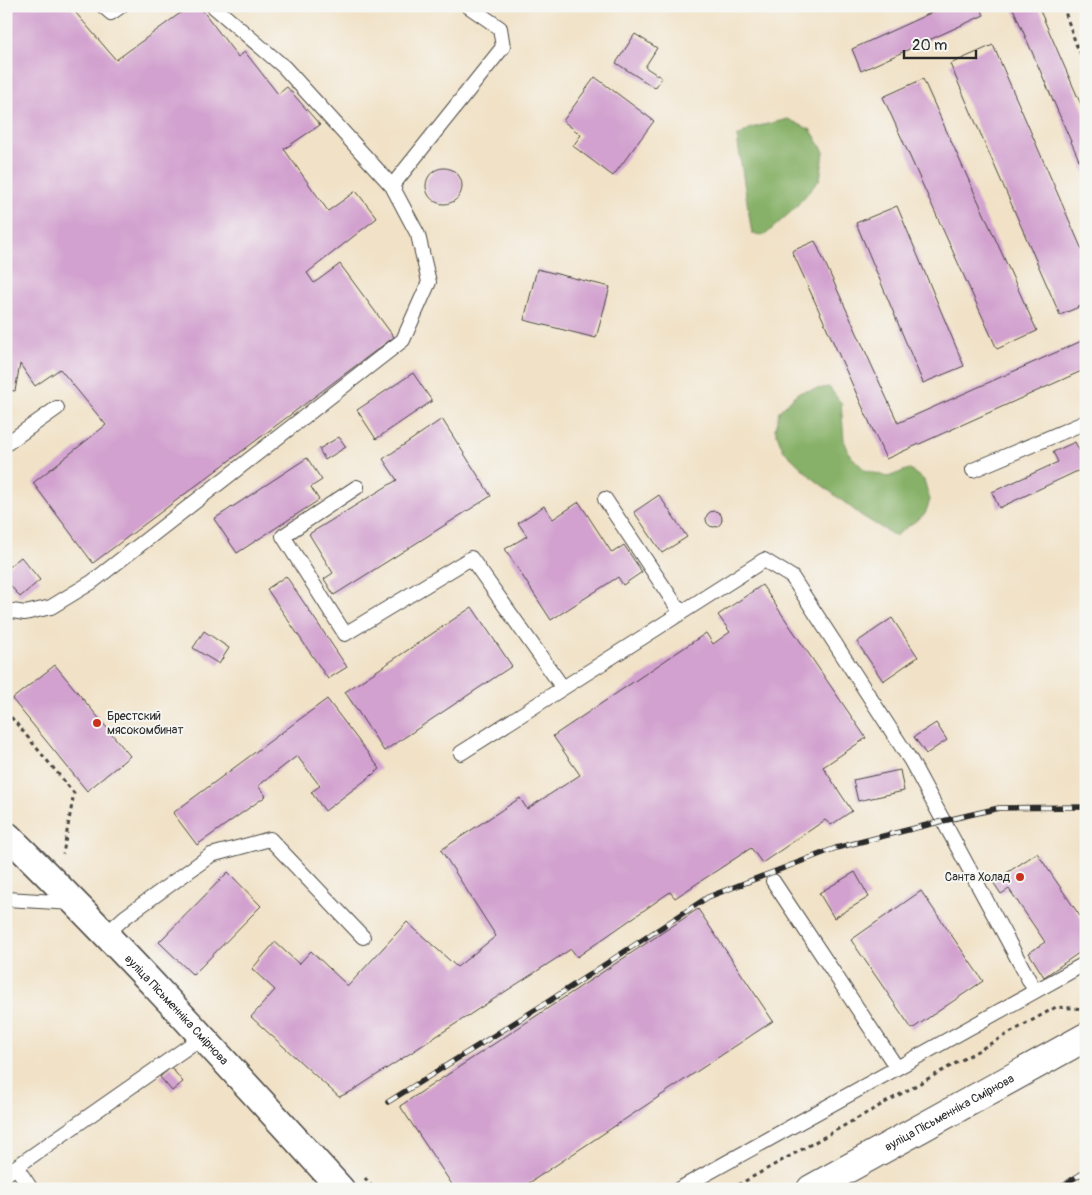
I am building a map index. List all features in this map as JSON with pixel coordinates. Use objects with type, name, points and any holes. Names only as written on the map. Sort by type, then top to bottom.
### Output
[{"type":"main road","name":"вуліца Пісьменніка Смірнова","points":[[811,1189],[1086,1038]]},
{"type":"street","name":"вуліца Пісьменніка Смірнова","points":[[7,835],[76,903],[202,1037],[351,1182]]},
{"type":"lane","points":[[103,6],[111,13],[121,6]]},
{"type":"lane","points":[[6,610],[25,613],[50,608],[92,582],[403,340],[429,282],[418,235],[392,186],[284,67],[213,6]]},
{"type":"lane","points":[[392,186],[503,47],[500,28],[468,6]]},
{"type":"lane","points":[[6,444],[57,408]]},
{"type":"lane","points":[[973,470],[1086,422]]},
{"type":"lane","points":[[357,487],[284,536],[345,634],[471,558],[563,688]]},
{"type":"lane","points":[[605,499],[680,614]]},
{"type":"lane","points":[[461,753],[764,560],[792,577],[911,761],[1035,991]]},
{"type":"lane","points":[[105,935],[125,917],[211,855],[270,839],[362,937]]},
{"type":"lane","points":[[773,881],[896,1068]]},
{"type":"lane","points":[[6,898],[76,903]]},
{"type":"lane","points":[[679,1189],[1086,963]]},
{"type":"lane","points":[[31,1189],[12,1171],[202,1037]]},
{"type":"path","points":[[1064,6],[1076,44],[1086,65]]},
{"type":"path","points":[[6,711],[74,793],[61,861]]},
{"type":"path","points":[[731,1189],[1056,1008],[1086,1009]]},
{"type":"path","points":[[351,1182],[374,1189]]},
{"type":"green space","points":[[788,119],[811,130],[824,152],[820,179],[793,210],[765,235],[752,234],[737,137],[751,128]]},
{"type":"green space","points":[[829,387],[841,403],[844,440],[850,455],[865,470],[888,477],[909,469],[924,480],[930,500],[925,514],[895,536],[862,516],[810,476],[783,450],[775,429],[779,411],[799,392]]},
{"type":"building","points":[[6,6],[70,6],[116,60],[190,6],[199,6],[238,57],[245,52],[278,94],[287,87],[320,125],[284,149],[328,211],[356,191],[377,218],[307,273],[314,283],[340,264],[394,337],[93,563],[33,483],[106,425],[60,369],[35,386],[20,364],[15,391],[6,390]]},
{"type":"building","points":[[946,6],[979,6],[984,15],[861,71],[852,49]]},
{"type":"building","points":[[1012,6],[1038,6],[1086,116],[1086,176]]},
{"type":"building","points":[[635,34],[657,48],[645,67],[662,78],[655,88],[616,63]]},
{"type":"building","points":[[993,45],[1086,259],[1086,304],[1060,315],[950,64]]},
{"type":"building","points":[[595,77],[654,121],[613,176],[573,146],[581,135],[563,121]]},
{"type":"building","points":[[923,79],[1037,331],[997,349],[883,97]]},
{"type":"building","points":[[444,168],[456,174],[462,186],[456,198],[444,204],[432,198],[426,186],[432,174]]},
{"type":"building","points":[[897,206],[964,366],[923,383],[856,223]]},
{"type":"building","points":[[815,241],[898,423],[1086,339],[1086,369],[886,459],[792,251]]},
{"type":"building","points":[[537,269],[610,287],[596,338],[524,320]]},
{"type":"building","points":[[413,373],[432,401],[376,439],[357,410]]},
{"type":"building","points":[[442,419],[491,496],[334,595],[324,579],[333,573],[309,534],[397,480],[383,459]]},
{"type":"building","points":[[339,437],[346,447],[325,460],[319,449]]},
{"type":"building","points":[[1075,442],[1080,452],[1086,449],[1086,467],[999,508],[992,492],[1058,462],[1053,452]]},
{"type":"building","points":[[307,458],[322,480],[311,487],[319,500],[237,553],[214,519]]},
{"type":"building","points":[[659,495],[687,537],[662,553],[634,512]]},
{"type":"building","points":[[579,502],[612,553],[624,545],[642,572],[623,585],[618,577],[551,620],[505,549],[527,536],[518,523],[544,506],[553,519]]},
{"type":"building","points":[[714,511],[720,513],[722,519],[720,525],[714,527],[708,525],[706,519],[708,513]]},
{"type":"building","points":[[21,557],[40,580],[20,597],[6,580],[6,569]]},
{"type":"building","points":[[286,576],[347,667],[328,679],[267,589]]},
{"type":"building","points":[[762,585],[866,738],[823,767],[852,811],[831,825],[825,820],[762,863],[751,848],[675,898],[670,892],[577,957],[571,949],[352,1091],[339,1097],[251,1017],[275,990],[252,969],[275,942],[299,964],[311,951],[348,986],[407,922],[457,967],[496,936],[441,850],[520,798],[527,809],[580,775],[553,736],[706,633],[713,644],[730,632],[718,615]]},
{"type":"building","points":[[472,607],[512,666],[384,751],[345,692]]},
{"type":"building","points":[[892,618],[918,657],[883,681],[857,642]]},
{"type":"building","points":[[204,631],[229,648],[219,664],[193,648]]},
{"type":"building","points":[[55,665],[130,756],[87,791],[12,699]]},
{"type":"building","points":[[327,699],[380,769],[325,811],[311,792],[320,786],[297,756],[258,786],[266,796],[197,845],[173,813]]},
{"type":"building","points":[[936,723],[947,740],[926,754],[914,737]]},
{"type":"building","points":[[900,770],[904,791],[858,801],[853,780]]},
{"type":"building","points":[[1037,853],[1086,925],[1086,948],[1044,977],[1029,953],[1045,942],[1009,889],[1001,894],[993,882]]},
{"type":"building","points":[[228,872],[261,906],[193,975],[159,942]]},
{"type":"building","points":[[855,872],[869,897],[834,918],[819,893]]},
{"type":"building","points":[[921,891],[983,981],[912,1029],[851,940]]},
{"type":"building","points":[[698,909],[773,1021],[520,1189],[455,1189],[400,1106]]},
{"type":"building","points":[[171,1067],[183,1082],[172,1091],[160,1077]]},
{"type":"railway","points":[[388,1102],[546,1003],[708,897],[836,848],[943,821],[999,808],[1086,807]]},
{"type":"railway","points":[[1057,1189],[1086,1171]]},
{"type":"place","name":"Брестский мясокомбинат","points":[[97,723]]},
{"type":"place","name":"Санта Холад","points":[[1020,877]]}]
